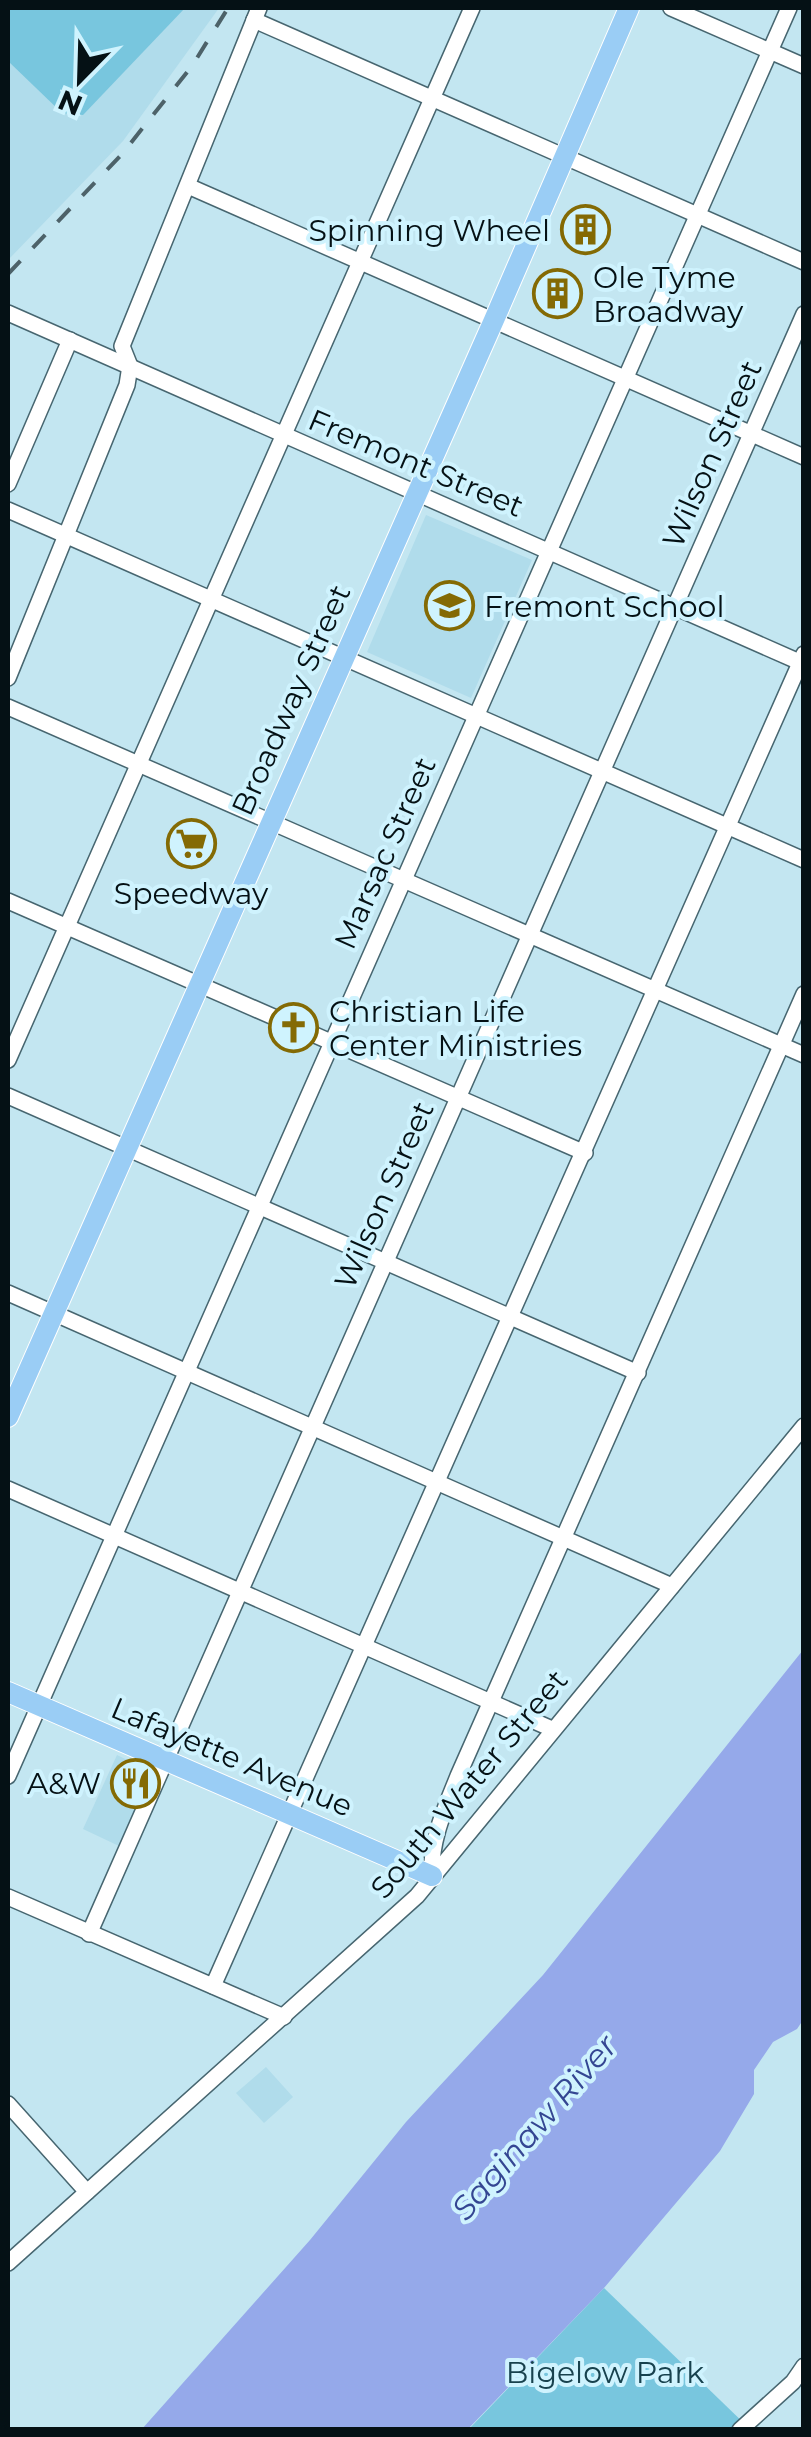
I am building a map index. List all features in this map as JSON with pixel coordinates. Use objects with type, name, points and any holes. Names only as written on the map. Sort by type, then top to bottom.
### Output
[{"type":"main road","name":"Broadway Street","points":[[8,1417],[494,320],[628,8]]},
{"type":"main road","name":"Lafayette Avenue","points":[[8,1692],[432,1876]]},
{"type":"street","points":[[8,1060],[472,8]]},
{"type":"street","points":[[671,8],[804,66]]},
{"type":"street","name":"Marsac Street","points":[[8,1776],[789,8]]},
{"type":"street","points":[[8,678],[127,385],[130,366],[122,346],[256,14],[432,98],[804,262]]},
{"type":"street","points":[[188,186],[804,458]]},
{"type":"street","name":"Fremont Street","points":[[8,313],[802,660]]},
{"type":"street","name":"Wilson Street","points":[[89,1934],[804,314]]},
{"type":"street","points":[[8,484],[70,340]]},
{"type":"street","points":[[8,510],[804,860]]},
{"type":"street","points":[[213,1986],[802,660]]},
{"type":"street","points":[[8,706],[804,1055]]},
{"type":"street","points":[[8,901],[585,1154]]},
{"type":"street","points":[[432,1876],[431,1860],[440,1822],[804,994]]},
{"type":"street","points":[[8,1096],[638,1373]]},
{"type":"street","points":[[8,1293],[672,1586]]},
{"type":"street","name":"South Water Street","points":[[8,2263],[417,1896],[804,1426]]},
{"type":"street","points":[[8,1489],[552,1729]]},
{"type":"street","points":[[8,1897],[284,2017]]},
{"type":"street","points":[[8,2104],[86,2192]]},
{"type":"street","points":[[740,2430],[793,2382],[804,2366]]},
{"type":"shaded area","points":[[8,8],[219,8],[123,141],[8,260]]},
{"type":"shaded area","name":"Fremont School","points":[[426,515],[532,560],[471,698],[367,652]]},
{"type":"shaded area","points":[[117,1755],[154,1773],[119,1846],[83,1829]]},
{"type":"shaded area","points":[[266,2067],[293,2097],[264,2123],[236,2093]]},
{"type":"green space","points":[[8,8],[185,8],[83,115],[62,113],[8,61]]},
{"type":"green space","name":"Bigelow Park","points":[[604,2288],[750,2429],[468,2430]]},
{"type":"water","name":"Saginaw River","points":[[803,1650],[803,2020],[797,2029],[773,2042],[754,2070],[754,2094],[720,2151],[604,2288],[468,2429],[142,2429],[310,2240],[406,2122],[543,1975]]},
{"type":"railway","points":[[8,274],[122,154],[192,66],[228,8]]},
{"type":"place","name":"Spinning Wheel","points":[[585,230]]},
{"type":"place","name":"Ole Tyme Broadway","points":[[558,294]]},
{"type":"place","name":"Fremont School","points":[[449,606]]},
{"type":"place","name":"Speedway","points":[[191,844]]},
{"type":"place","name":"Christian Life Center Ministries","points":[[294,1028]]},
{"type":"place","name":"A&W","points":[[136,1783]]}]
